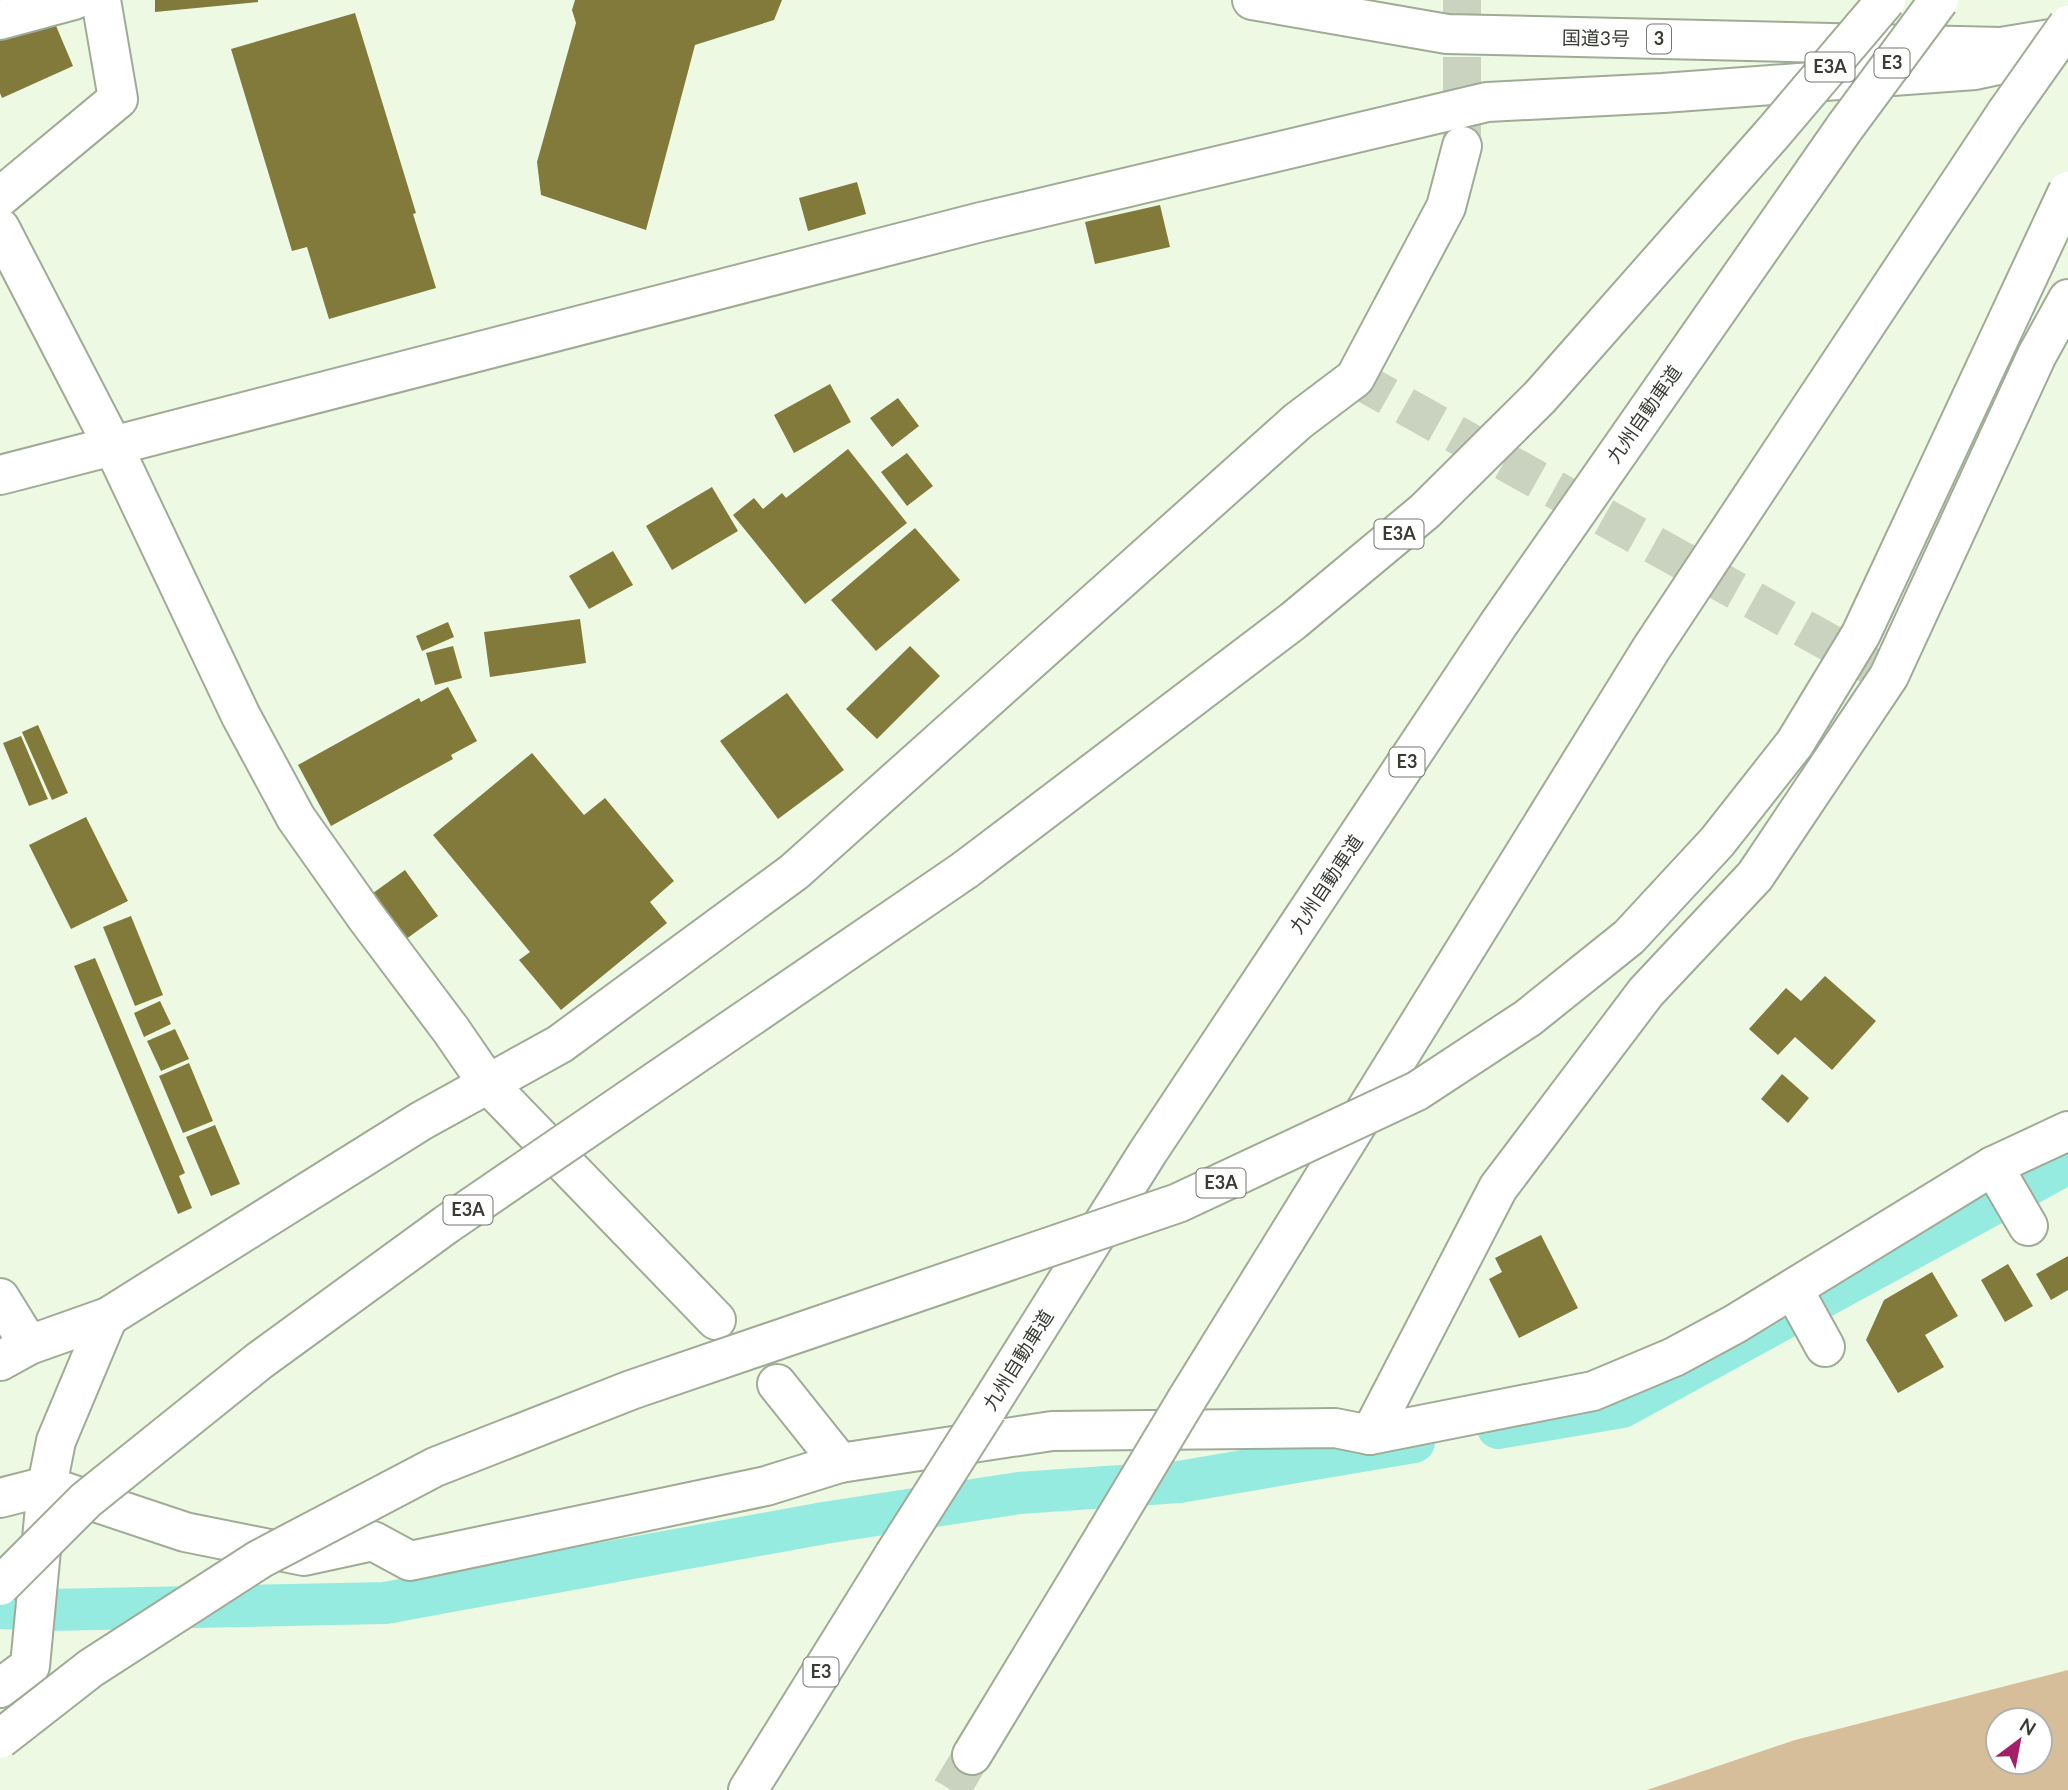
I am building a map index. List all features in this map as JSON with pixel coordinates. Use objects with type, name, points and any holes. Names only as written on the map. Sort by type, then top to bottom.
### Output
[{"type":"main road","points":[[0,20],[74,0]]},
{"type":"main road","points":[[0,197],[118,99],[101,0]]},
{"type":"main road","name":"国道3号","points":[[1252,0],[1447,34],[2001,47],[2068,36]]},
{"type":"main road","name":"E3A","points":[[0,1586],[86,1500],[259,1361],[447,1224],[965,870],[1293,621],[1425,512],[1540,397],[1773,133],[1886,0]]},
{"type":"main road","name":"九州自動車道","points":[[748,1790],[1148,1152],[1498,625],[1845,127],[1939,0]]},
{"type":"main road","points":[[972,1755],[1187,1399],[1651,649],[2006,113],[2068,25]]},
{"type":"main road","points":[[0,475],[977,222],[1488,102],[1663,93],[1975,71],[2068,50]]},
{"type":"main road","points":[[0,1298],[14,1353],[108,1317],[421,1121],[559,1044],[794,872],[1298,421],[1355,378],[1446,207],[1462,146]]},
{"type":"main road","name":"E3A","points":[[0,1739],[91,1668],[260,1559],[435,1467],[631,1390],[1178,1203],[1417,1091],[1528,1018],[1629,937],[1717,842],[1795,743],[1861,634],[2068,191]]},
{"type":"main road","points":[[0,228],[113,446],[241,716],[296,818],[488,1084],[716,1320]]},
{"type":"main road","points":[[1370,1435],[1498,1188],[1646,992],[1755,876],[1889,676],[2037,355],[2068,299]]},
{"type":"main road","points":[[0,1498],[47,1486],[185,1532],[304,1556],[373,1541],[410,1561],[766,1486],[840,1463],[1052,1431],[1335,1428],[1370,1435],[1593,1391],[1674,1357],[1735,1324],[1993,1166],[2068,1131]]},
{"type":"main road","points":[[1993,1166],[2028,1226]]},
{"type":"main road","points":[[1793,1289],[1825,1347]]},
{"type":"main road","points":[[0,1688],[30,1666],[47,1486],[56,1441],[108,1317]]},
{"type":"main road","points":[[777,1384],[840,1463]]},
{"type":"shaded area","points":[[2068,1670],[2068,1790],[1647,1790],[1795,1740]]},
{"type":"building","points":[[155,0],[258,0],[258,2],[155,12]]},
{"type":"building","points":[[575,0],[782,0],[774,20],[695,45],[646,230],[541,195],[537,162],[576,23],[572,10]]},
{"type":"building","points":[[355,13],[436,288],[329,319],[307,247],[292,251],[231,49]]},
{"type":"building","points":[[51,14],[73,66],[2,98],[0,27]]},
{"type":"building","points":[[857,182],[866,214],[808,231],[799,198]]},
{"type":"building","points":[[1160,205],[1170,247],[1095,264],[1085,222]]},
{"type":"building","points":[[830,384],[851,422],[794,453],[774,415]]},
{"type":"building","points":[[898,398],[919,426],[892,447],[870,418]]},
{"type":"building","points":[[848,449],[907,523],[805,604],[733,515],[754,498],[763,509],[782,493],[786,498]]},
{"type":"building","points":[[907,453],[933,486],[907,506],[881,472]]},
{"type":"building","points":[[712,487],[738,531],[672,570],[646,526]]},
{"type":"building","points":[[915,528],[960,580],[876,651],[831,600]]},
{"type":"building","points":[[613,551],[633,585],[589,609],[569,576]]},
{"type":"building","points":[[580,619],[586,663],[490,677],[484,632]]},
{"type":"building","points":[[448,622],[454,637],[422,651],[416,636]]},
{"type":"building","points":[[453,646],[462,678],[435,685],[426,653]]},
{"type":"building","points":[[910,646],[940,676],[877,739],[846,709]]},
{"type":"building","points":[[448,687],[477,741],[451,755],[453,759],[331,826],[298,765],[419,698],[421,702]]},
{"type":"building","points":[[787,693],[844,770],[778,819],[720,741]]},
{"type":"building","points":[[38,725],[68,793],[52,800],[22,732]]},
{"type":"building","points":[[21,736],[48,799],[29,806],[3,743]]},
{"type":"building","points":[[532,753],[584,815],[605,798],[674,881],[650,902],[667,923],[561,1010],[519,960],[530,952],[433,835]]},
{"type":"building","points":[[86,817],[128,901],[71,929],[29,845]]},
{"type":"building","points":[[405,870],[438,916],[395,947],[362,901]]},
{"type":"building","points":[[131,916],[163,995],[135,1006],[103,927]]},
{"type":"building","points":[[95,958],[185,1173],[179,1176],[192,1208],[178,1214],[74,966]]},
{"type":"building","points":[[1825,976],[1876,1021],[1832,1070],[1795,1037],[1778,1055],[1749,1029],[1786,988],[1801,1001]]},
{"type":"building","points":[[160,1001],[171,1024],[144,1037],[134,1013]]},
{"type":"building","points":[[175,1029],[189,1059],[161,1071],[147,1041]]},
{"type":"building","points":[[189,1063],[213,1121],[183,1133],[159,1076]]},
{"type":"building","points":[[1782,1074],[1809,1098],[1788,1123],[1761,1099]]},
{"type":"building","points":[[215,1125],[240,1184],[211,1196],[186,1137]]},
{"type":"building","points":[[1541,1235],[1578,1308],[1519,1338],[1489,1279],[1502,1272],[1495,1258]]},
{"type":"building","points":[[2068,1256],[2068,1290],[2051,1300],[2036,1274]]},
{"type":"building","points":[[2008,1264],[2033,1306],[2005,1322],[1981,1280]]},
{"type":"building","points":[[1932,1272],[1958,1316],[1925,1335],[1944,1367],[1898,1393],[1866,1340],[1884,1300]]},
{"type":"waterway","points":[[1498,1428],[1622,1407],[2068,1163]]},
{"type":"waterway","points":[[0,1608],[48,1610],[385,1603],[824,1523],[1019,1493],[1179,1482],[1414,1442]]},
{"type":"tunnel","points":[[1462,0],[1462,141]]},
{"type":"tunnel","points":[[1355,378],[1889,676]]},
{"type":"tunnel","points":[[951,1790],[972,1755]]}]
